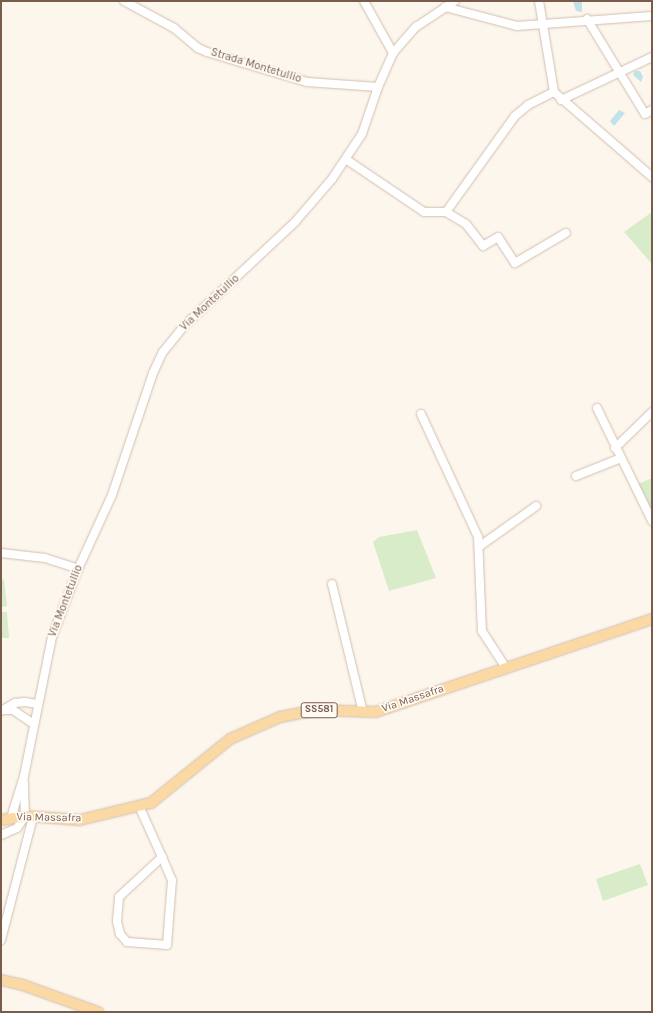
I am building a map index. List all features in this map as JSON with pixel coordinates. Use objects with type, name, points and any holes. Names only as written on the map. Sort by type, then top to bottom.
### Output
[{"type":"main road","name":"Via Massafra","points":[[6,819],[29,817],[80,820],[151,803],[230,739],[280,717],[317,710],[376,712],[652,619]]},
{"type":"main road","points":[[1,980],[30,987],[98,1012]]},
{"type":"street","name":"Strada Montetullio","points":[[124,1],[174,28],[198,48],[207,52],[306,82],[378,87]]},
{"type":"street","points":[[364,1],[393,53]]},
{"type":"street","name":"Via Montetullio","points":[[6,819],[24,776],[32,723],[52,637],[78,570],[112,495],[153,373],[163,352],[185,324],[295,222],[347,160],[362,134],[378,87],[393,53],[416,27],[455,1]]},
{"type":"street","points":[[539,1],[554,92],[561,100],[651,175]]},
{"type":"street","points":[[446,7],[517,26],[652,16]]},
{"type":"street","points":[[588,20],[645,114],[652,110]]},
{"type":"street","points":[[561,100],[652,57]]},
{"type":"street","points":[[446,212],[515,116],[528,105],[554,92]]},
{"type":"street","points":[[347,160],[424,212],[446,212],[466,224],[483,246],[498,237],[515,263],[566,233]]},
{"type":"street","points":[[597,408],[652,521]]},
{"type":"street","points":[[616,448],[652,412]]},
{"type":"street","points":[[421,414],[456,493],[473,522],[480,546],[482,631],[506,668]]},
{"type":"street","points":[[576,476],[621,458]]},
{"type":"street","points":[[480,546],[536,506]]},
{"type":"street","points":[[1,553],[46,558],[78,570]]},
{"type":"street","points":[[332,584],[363,712]]},
{"type":"street","points":[[2,711],[15,703],[25,702],[36,704]]},
{"type":"street","points":[[2,711],[13,710],[32,723]]},
{"type":"street","name":"Via Montetullio","points":[[1,940],[29,817],[24,776]]},
{"type":"street","points":[[139,806],[162,857],[172,880],[167,945],[127,942],[120,934],[117,921],[119,897],[162,857]]},
{"type":"street","points":[[1,835],[17,828],[29,817]]},
{"type":"green space","points":[[652,212],[652,264],[624,232]]},
{"type":"green space","points":[[652,478],[652,514],[638,484]]},
{"type":"green space","points":[[417,530],[436,578],[389,591],[373,542],[379,537]]},
{"type":"green space","points":[[4,579],[7,606],[1,607],[1,580]]},
{"type":"green space","points":[[1,612],[7,612],[9,638],[1,638]]},
{"type":"green space","points":[[640,864],[648,885],[603,901],[596,879]]},
{"type":"water","points":[[573,1],[582,1],[582,12],[576,11]]},
{"type":"water","points":[[635,71],[640,71],[643,77],[641,82],[633,75]]},
{"type":"water","points":[[619,110],[625,113],[614,126],[610,121]]}]
